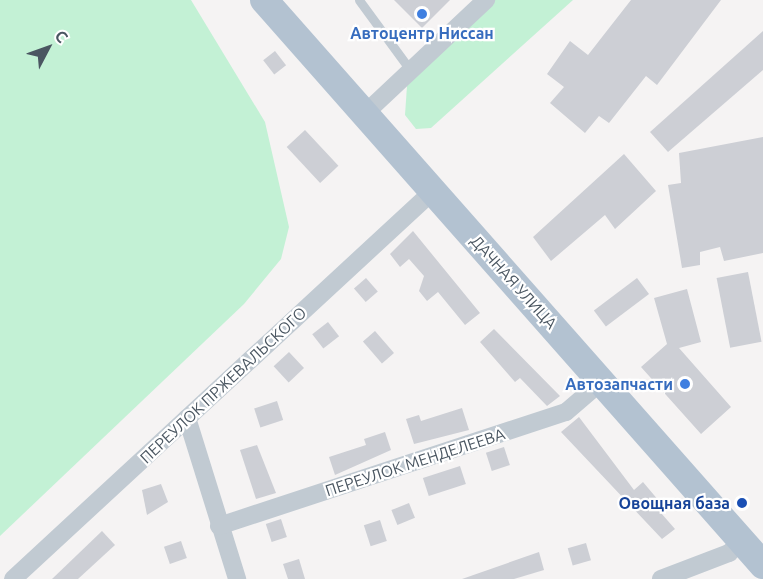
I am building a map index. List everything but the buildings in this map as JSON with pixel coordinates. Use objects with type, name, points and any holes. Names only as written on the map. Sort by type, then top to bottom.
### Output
[{"type":"main road","name":"ДАЧНАЯ УЛИЦА","points":[[264,0],[369,109],[752,540],[763,565]]},
{"type":"main road","name":"ДАЧНАЯ УЛИЦА","points":[[280,0],[434,191],[606,377]]},
{"type":"street","points":[[369,109],[486,0]]},
{"type":"street","name":"ПЕРЕУЛОК ПРЖЕВАЛЬСКОГО","points":[[13,579],[434,191]]},
{"type":"street","name":"ПЕРЕУЛОК МЕНДЕЛЕЕВА","points":[[219,526],[566,412],[606,377]]},
{"type":"street","points":[[187,418],[237,579]]},
{"type":"street","points":[[661,579],[729,553],[752,540]]},
{"type":"lane","points":[[359,0],[411,71]]},
{"type":"green space","points":[[0,0],[191,0],[265,122],[289,227],[281,259],[244,304],[0,536]]},
{"type":"green space","points":[[495,0],[573,0],[431,128],[416,129],[405,115],[407,86]]},
{"type":"place","name":"Автоцентр Ниссан","points":[[422,14]]},
{"type":"place","name":"Автозапчасти","points":[[685,384]]},
{"type":"place","name":"Овощная база","points":[[742,503]]}]
